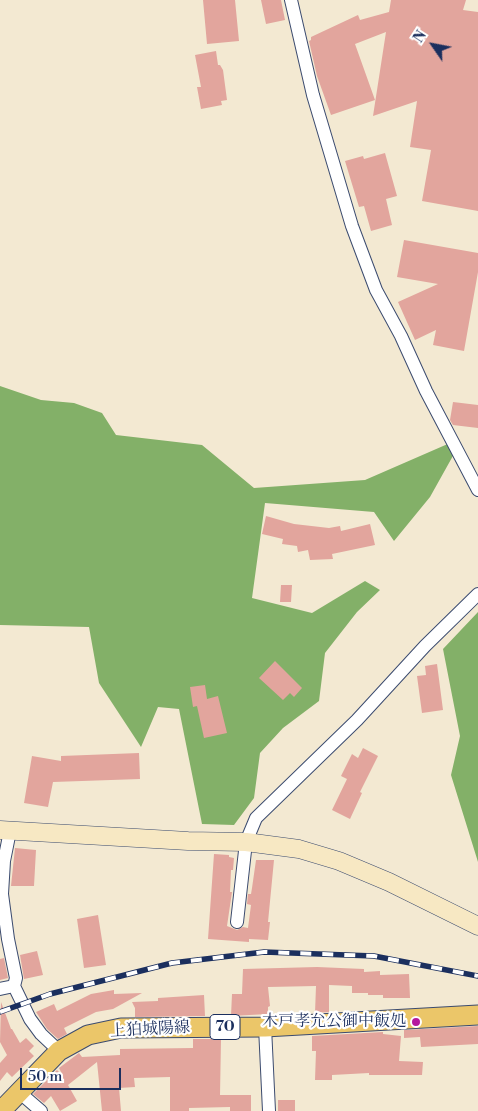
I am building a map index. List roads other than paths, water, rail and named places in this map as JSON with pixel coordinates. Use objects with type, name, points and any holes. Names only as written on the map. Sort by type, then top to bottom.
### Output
[{"type":"main road","name":"上狛城陽線","points":[[1,1111],[59,1051],[88,1035],[121,1028],[265,1027],[478,1015]]},
{"type":"street","points":[[291,0],[313,95],[352,226],[376,290],[478,490]]},
{"type":"street","points":[[238,922],[246,842],[256,818],[357,720],[425,646],[478,594]]},
{"type":"street","points":[[59,1051],[40,1034],[30,1019],[14,986],[16,978],[2,894],[5,830],[188,841],[246,842],[300,849],[339,861],[388,882],[478,926]]},
{"type":"street","points":[[0,989],[14,986]]},
{"type":"street","points":[[265,1027],[269,1111]]},
{"type":"street","points":[[19,1092],[41,1111]]},
{"type":"railway","points":[[0,1012],[50,994],[172,963],[264,952],[374,956],[478,976]]},
{"type":"place","name":"木戸孝允公御中飯処","points":[[416,1022]]}]
